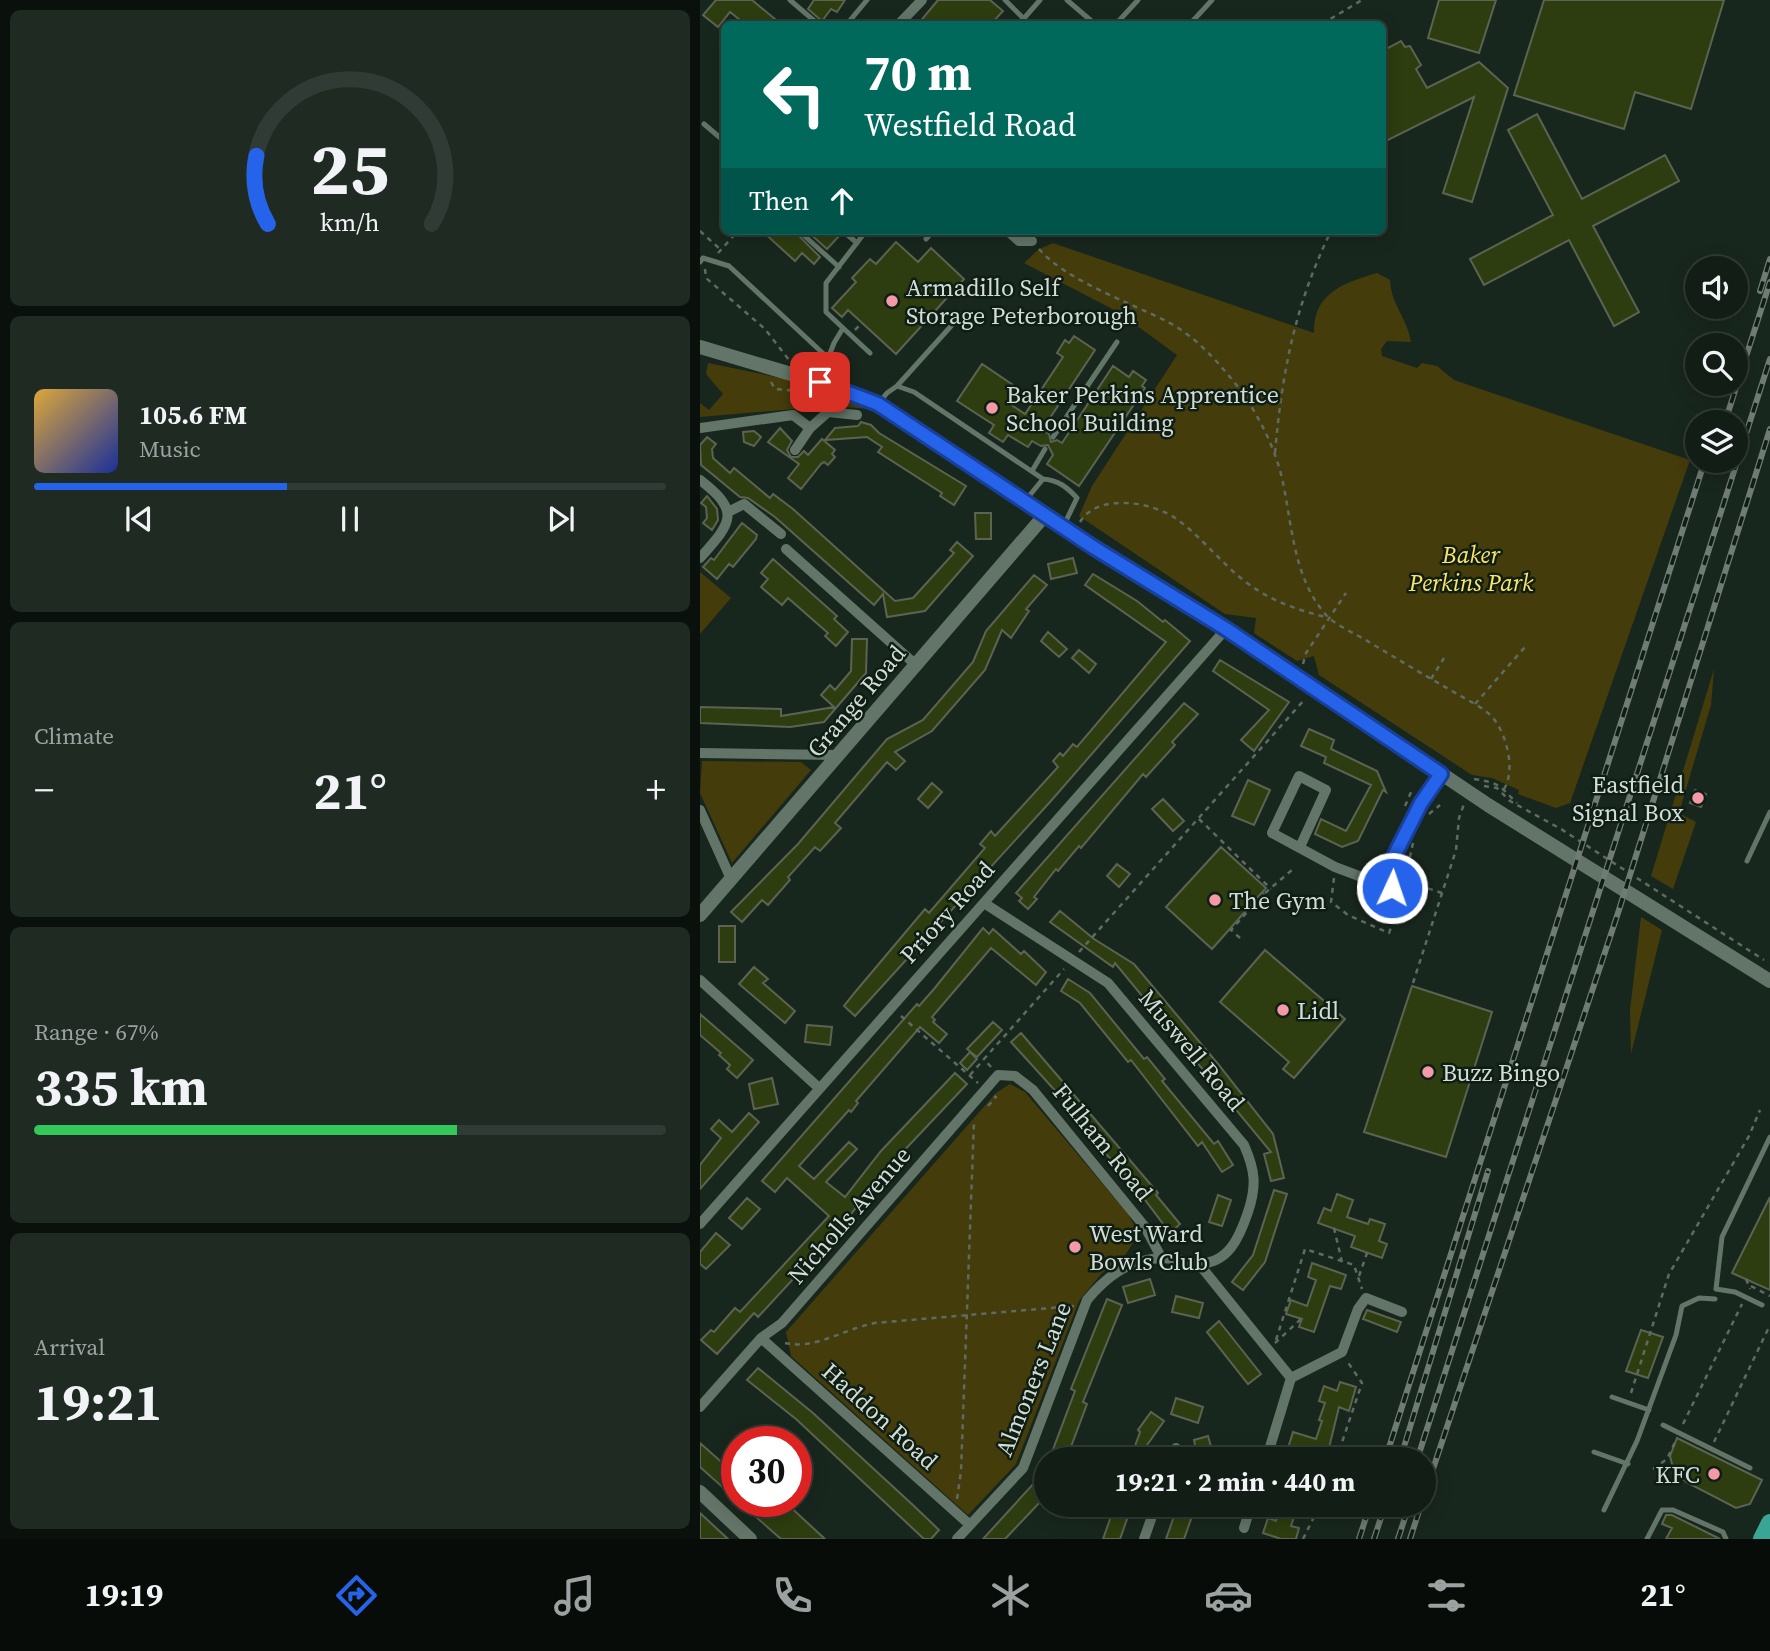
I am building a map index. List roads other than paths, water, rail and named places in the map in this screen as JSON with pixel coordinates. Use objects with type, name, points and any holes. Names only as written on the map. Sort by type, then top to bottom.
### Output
[{"type":"main road","points":[[1762,1539],[1770,1523]]},
{"type":"street","points":[[902,21],[922,0]]},
{"type":"street","points":[[1012,235],[1019,241],[1032,241]]},
{"type":"street","points":[[700,347],[820,382],[878,404],[1063,527],[1226,629],[1441,774],[1770,981]]},
{"type":"street","points":[[795,450],[810,428],[828,412],[858,415]]},
{"type":"street","points":[[700,428],[793,415],[810,428]]},
{"type":"street","points":[[700,480],[721,496],[728,512],[724,530],[700,558]]},
{"type":"street","points":[[728,512],[744,504],[781,534]]},
{"type":"street","name":"Grange Road","points":[[700,915],[820,780],[837,754],[1045,515]]},
{"type":"street","points":[[786,549],[916,665]]},
{"type":"street","name":"Priory Road","points":[[700,1224],[1226,629]]},
{"type":"street","points":[[700,753],[837,754]]},
{"type":"street","points":[[1386,872],[1421,803],[1441,774]]},
{"type":"street","points":[[1300,847],[1326,790],[1299,776],[1272,833],[1335,867],[1367,879]]},
{"type":"street","points":[[700,810],[731,879]]},
{"type":"street","points":[[1367,879],[1375,871],[1386,872]]},
{"type":"street","points":[[1367,879],[1371,893],[1382,896],[1389,891],[1392,884],[1386,872]]},
{"type":"street","name":"Muswell Road","points":[[984,902],[1108,983],[1244,1145],[1255,1173],[1255,1192],[1239,1240],[1225,1255],[1199,1264]]},
{"type":"street","points":[[700,980],[819,1088]]},
{"type":"street","name":"Nicholls Avenue","points":[[700,1407],[761,1338],[782,1323],[998,1075],[1015,1076],[1033,1090]]},
{"type":"street","name":"Fulham Road","points":[[1033,1090],[1145,1227],[1161,1257]]},
{"type":"street","points":[[1161,1257],[1199,1264],[1273,1349],[1291,1378]]},
{"type":"street","name":"Almoners Lane","points":[[957,1539],[1023,1468],[1087,1300],[1105,1278],[1138,1262],[1161,1257]]},
{"type":"street","points":[[1270,1447],[1291,1378],[1342,1352],[1358,1309],[1366,1298],[1402,1312]]},
{"type":"street","name":"Haddon Road","points":[[761,1338],[970,1525]]},
{"type":"street","points":[[700,1492],[750,1539]]},
{"type":"street","points":[[1144,1539],[1152,1517]]},
{"type":"street","points":[[1244,1528],[1247,1517]]},
{"type":"lane","points":[[790,0],[814,21]]},
{"type":"lane","points":[[850,21],[867,0]]},
{"type":"lane","points":[[1005,0],[1024,19],[1040,0]]},
{"type":"lane","points":[[1067,0],[1092,21]]},
{"type":"lane","points":[[1119,21],[1138,0]]},
{"type":"lane","points":[[1193,21],[1212,0]]},
{"type":"lane","points":[[704,124],[721,138]]},
{"type":"lane","points":[[803,235],[839,267]]},
{"type":"lane","points":[[848,235],[857,243]]},
{"type":"lane","points":[[863,235],[827,284],[826,312],[870,354]]},
{"type":"lane","points":[[926,239],[930,235]]},
{"type":"lane","points":[[700,262],[703,258],[729,265],[828,358]]},
{"type":"lane","points":[[878,404],[961,315]]},
{"type":"lane","points":[[820,382],[828,358],[844,328]]},
{"type":"lane","points":[[1053,437],[1118,342]]},
{"type":"lane","points":[[897,386],[914,392],[1043,479],[1053,480],[1077,498],[1063,527]]},
{"type":"lane","points":[[1032,471],[1045,449]]},
{"type":"lane","points":[[1025,501],[1043,479]]},
{"type":"lane","points":[[1747,860],[1770,812]]},
{"type":"lane","points":[[1762,1305],[1746,1297],[1716,1289],[1722,1237],[1770,1137]]},
{"type":"lane","points":[[1604,1510],[1628,1464],[1682,1306],[1699,1298],[1715,1299]]},
{"type":"lane","points":[[1612,1397],[1648,1410]]},
{"type":"lane","points":[[1663,1425],[1751,1468]]},
{"type":"lane","points":[[1594,1452],[1628,1464]]},
{"type":"lane","points":[[1647,1539],[1662,1510],[1673,1510],[1723,1532],[1726,1539]]},
{"type":"railway","points":[[1760,291],[1770,259]]},
{"type":"railway","points":[[1729,410],[1770,282]]},
{"type":"railway","points":[[1421,1447],[1770,359]]},
{"type":"railway","points":[[1436,1460],[1618,913],[1770,429]]},
{"type":"railway","points":[[1389,1447],[1701,473]]},
{"type":"railway","points":[[1404,1447],[1488,1171]]},
{"type":"railway","points":[[1359,1539],[1366,1517]]},
{"type":"railway","points":[[1374,1539],[1381,1517]]},
{"type":"railway","points":[[1398,1539],[1405,1517]]},
{"type":"railway","points":[[1410,1539],[1417,1517]]},
{"type":"place","name":"Armadillo Self Storage Peterborough","points":[[892,301]]},
{"type":"place","name":"Baker Perkins Apprentice School Building","points":[[992,408]]},
{"type":"place","name":"Eastfield Signal Box","points":[[1698,798]]},
{"type":"place","name":"The Gym","points":[[1215,900]]},
{"type":"place","name":"Lidl","points":[[1283,1010]]},
{"type":"place","name":"Buzz Bingo","points":[[1428,1072]]},
{"type":"place","name":"West Ward Bowls Club","points":[[1075,1247]]},
{"type":"place","name":"KFC","points":[[1714,1474]]},
{"type":"park label","name":"Baker Perkins Park","points":[[1471,568]]}]
